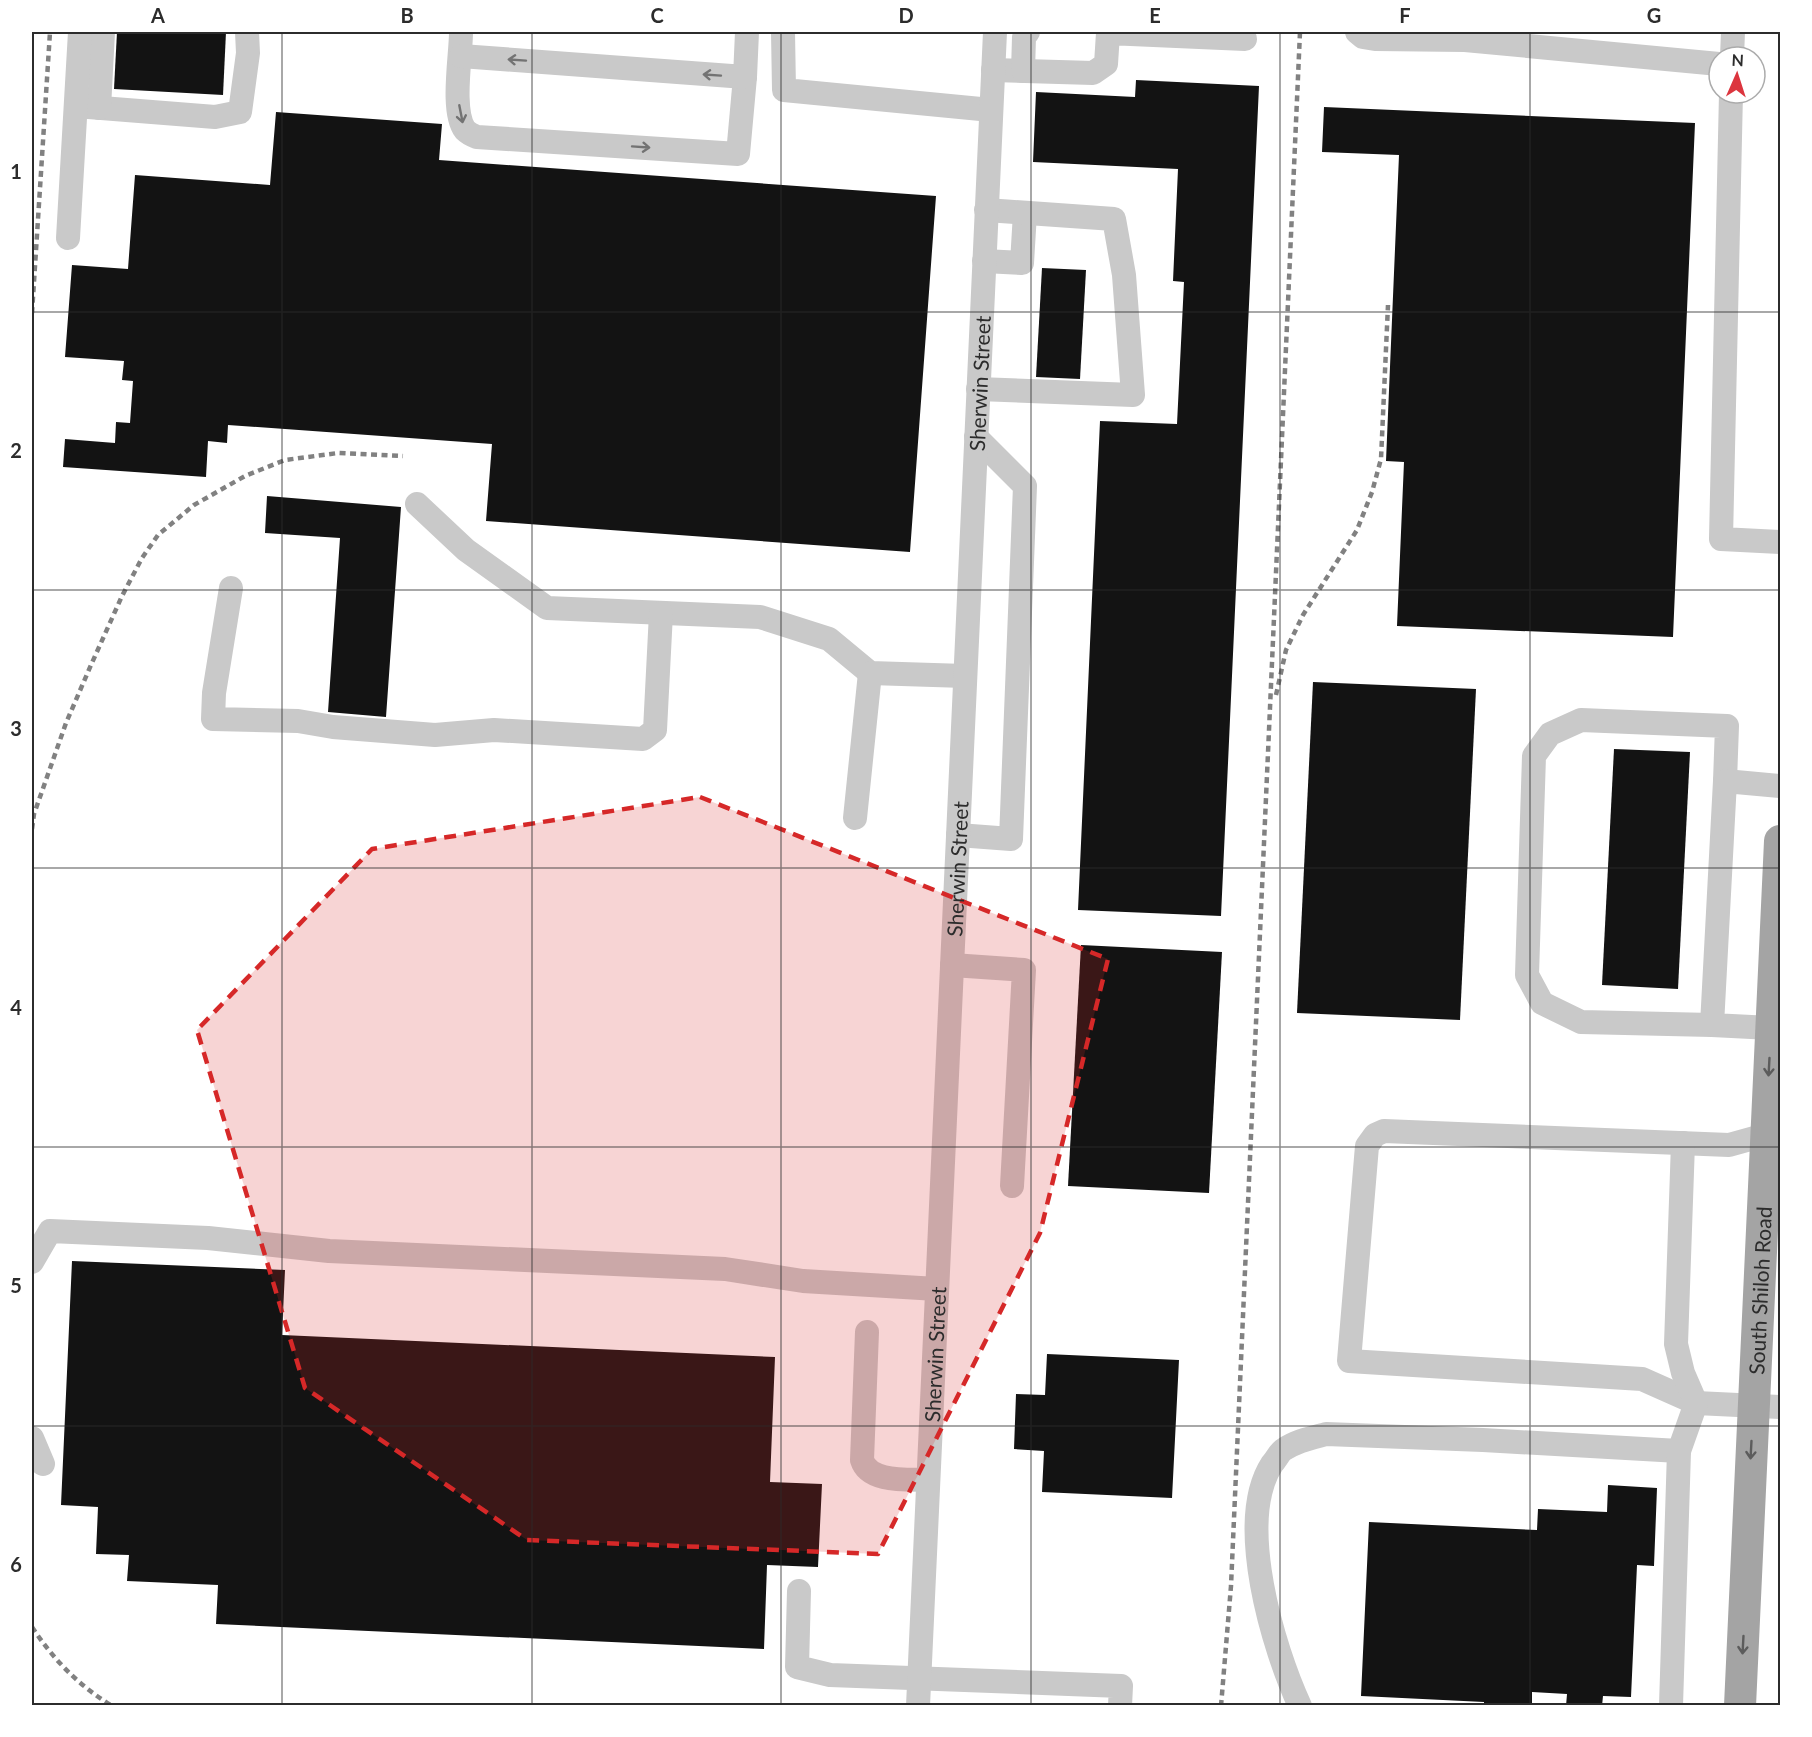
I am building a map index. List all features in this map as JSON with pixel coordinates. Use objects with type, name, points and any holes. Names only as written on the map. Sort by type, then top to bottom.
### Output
[{"type":"main road","name":"South Shiloh Road","points":[[1740,1706],[1767,1407],[1773,1135],[1771,1028],[1780,840]]},
{"type":"street","points":[[80,32],[87,107]]},
{"type":"street","points":[[68,238],[87,107],[103,32]]},
{"type":"street","points":[[87,107],[215,117],[240,112],[248,53],[247,32]]},
{"type":"street","points":[[461,32],[459,113],[464,128],[470,134],[477,137],[738,154],[747,32]]},
{"type":"street","points":[[783,32],[784,90],[991,110]]},
{"type":"street","name":"Sherwin Street","points":[[918,1706],[995,32]]},
{"type":"street","points":[[1023,71],[1024,37],[1028,32]]},
{"type":"street","points":[[993,70],[1093,73],[1106,64],[1098,32],[1201,35],[1245,39]]},
{"type":"street","points":[[1357,32],[1363,37],[1375,39],[1465,36],[1707,63]]},
{"type":"street","points":[[461,56],[745,77]]},
{"type":"street","points":[[1731,105],[1721,539],[1780,542]]},
{"type":"street","points":[[978,389],[1133,395],[1124,275],[1114,219],[986,210]]},
{"type":"street","points":[[984,261],[1022,263],[1025,213]]},
{"type":"street","points":[[958,836],[1011,839],[1025,486],[976,437]]},
{"type":"street","points":[[417,504],[466,550],[547,608],[760,617],[829,639],[870,673],[965,676]]},
{"type":"street","points":[[231,588],[214,693],[213,719],[298,721],[333,727],[435,735],[494,730],[643,739],[655,730],[661,613]]},
{"type":"street","points":[[855,818],[870,673]]},
{"type":"street","points":[[1712,1025],[1727,726],[1581,720],[1550,734],[1534,756],[1527,975],[1542,1003],[1581,1022],[1771,1028]]},
{"type":"street","points":[[1725,781],[1780,786]]},
{"type":"street","points":[[952,965],[1024,970],[1012,1186]]},
{"type":"street","points":[[1767,1407],[1696,1403],[1642,1379],[1348,1361],[1367,1146],[1375,1135],[1384,1131],[1729,1145],[1773,1135]]},
{"type":"street","points":[[1671,1706],[1679,1451],[1696,1403],[1683,1373],[1676,1344],[1683,1143]]},
{"type":"street","points":[[32,1262],[50,1231],[208,1238],[329,1251],[725,1269],[803,1281],[937,1289]]},
{"type":"street","points":[[867,1332],[864,1466],[876,1476],[928,1480]]},
{"type":"street","points":[[1300,1706],[1283,1664],[1267,1612],[1256,1532],[1256,1508],[1264,1477],[1282,1451],[1304,1439],[1326,1434],[1679,1451]]},
{"type":"street","points":[[32,1438],[42,1464]]},
{"type":"street","points":[[799,1591],[797,1667],[830,1675],[1121,1686],[1120,1706]]},
{"type":"highlighted area","points":[[700,797],[1108,959],[1040,1233],[878,1554],[527,1540],[305,1388],[197,1030],[372,849]]},
{"type":"building","points":[[117,32],[226,32],[223,95],[114,89]]},
{"type":"building","points":[[1136,80],[1259,86],[1221,916],[1078,910],[1100,421],[1177,424],[1184,282],[1173,281],[1178,169],[1033,162],[1036,92],[1135,97]]},
{"type":"building","points":[[1324,107],[1695,123],[1673,637],[1397,626],[1404,462],[1386,461],[1399,155],[1322,152]]},
{"type":"building","points":[[276,112],[442,124],[439,160],[936,196],[910,552],[486,521],[492,444],[228,425],[227,443],[208,441],[206,477],[63,467],[65,439],[115,443],[116,422],[130,423],[133,381],[122,380],[124,361],[65,357],[72,265],[128,269],[135,175],[270,185]]},
{"type":"building","points":[[1042,268],[1086,270],[1080,379],[1036,377]]},
{"type":"building","points":[[267,496],[401,507],[386,717],[328,712],[340,538],[265,533]]},
{"type":"building","points":[[1313,682],[1476,689],[1460,1020],[1297,1013]]},
{"type":"building","points":[[1614,749],[1690,752],[1678,989],[1602,985]]},
{"type":"building","points":[[1081,945],[1222,952],[1209,1193],[1068,1186]]},
{"type":"building","points":[[72,1261],[285,1270],[282,1335],[775,1357],[770,1482],[822,1484],[818,1567],[767,1565],[764,1649],[216,1624],[218,1585],[127,1581],[129,1555],[96,1554],[98,1507],[61,1505]]},
{"type":"building","points":[[1047,1354],[1179,1360],[1172,1498],[1042,1492],[1044,1451],[1014,1449],[1016,1394],[1045,1395]]},
{"type":"building","points":[[1608,1485],[1657,1488],[1654,1566],[1637,1565],[1631,1697],[1603,1696],[1602,1706],[1566,1706],[1567,1694],[1532,1692],[1532,1706],[1484,1706],[1484,1702],[1361,1696],[1369,1522],[1537,1530],[1538,1509],[1607,1512]]},
{"type":"railway","points":[[32,313],[50,32]]},
{"type":"railway","points":[[1221,1706],[1231,1586],[1300,32]]},
{"type":"railway","points":[[1276,695],[1286,650],[1303,615],[1357,530],[1372,492],[1381,459],[1388,305]]},
{"type":"railway","points":[[32,829],[34,814],[66,723],[122,596],[142,558],[158,535],[194,505],[245,476],[285,460],[338,453],[403,456]]},
{"type":"railway","points":[[32,1627],[67,1671],[112,1706]]}]
